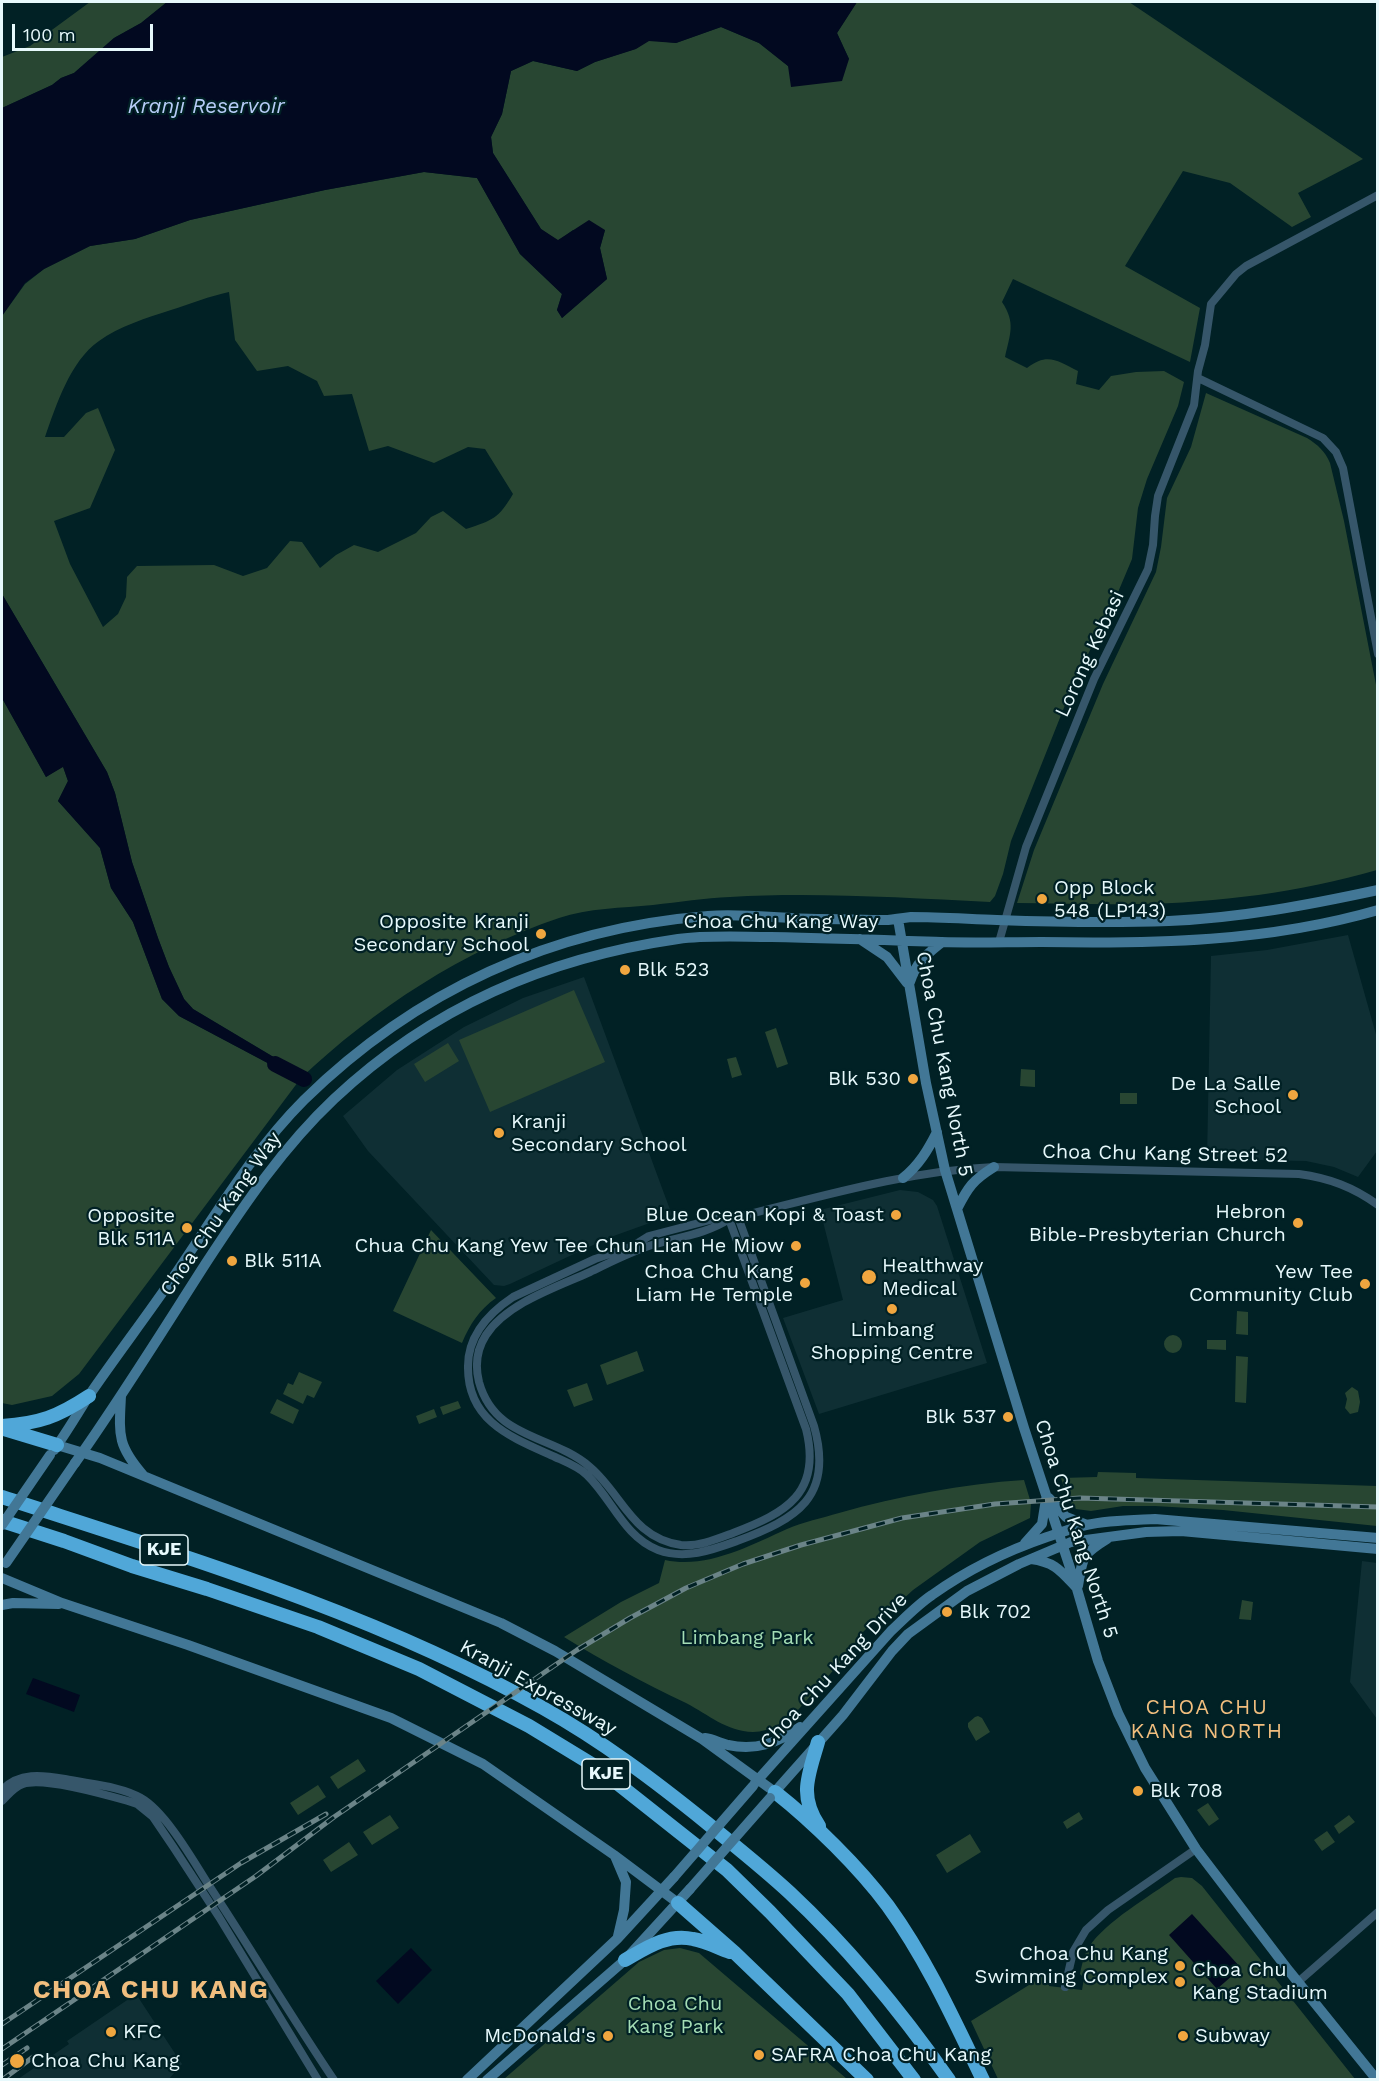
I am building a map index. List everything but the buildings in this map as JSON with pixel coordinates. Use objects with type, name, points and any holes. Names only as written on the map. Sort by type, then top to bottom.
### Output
[{"type":"highway","points":[[2,1427],[34,1423],[53,1417],[89,1396]]},
{"type":"highway","points":[[2,1427],[54,1450]]},
{"type":"highway","name":"Kranji Expressway","points":[[2,1497],[326,1606],[443,1657],[544,1708],[609,1749],[670,1793],[790,1893],[868,1975],[949,2079]]},
{"type":"highway","name":"Kranji Expressway","points":[[2,1521],[318,1627],[418,1669],[529,1726],[598,1768],[727,1870],[770,1912],[848,1994],[914,2079]]},
{"type":"highway","points":[[818,1742],[806,1785],[814,1819],[832,1845]]},
{"type":"highway","points":[[772,1795],[832,1845],[871,1885],[911,1941],[935,1981],[983,2079]]},
{"type":"highway","points":[[678,1902],[867,2079]]},
{"type":"highway","points":[[625,1959],[648,1947],[674,1938],[692,1938],[735,1953]]},
{"type":"main road","name":"Choa Chu Kang Way","points":[[2,1526],[262,1147],[329,1076],[365,1046],[400,1020],[492,969],[565,942],[648,923],[711,916],[1105,922],[1209,919],[1267,913],[1377,891]]},
{"type":"main road","name":"Choa Chu Kang Way","points":[[4,1568],[241,1210],[285,1151],[347,1087],[393,1050],[428,1027],[492,991],[546,970],[610,952],[681,939],[859,938],[942,942],[1105,943],[1207,940],[1290,930],[1377,910]]},
{"type":"main road","name":"Choa Chu Kang North 5","points":[[898,919],[945,1170],[1098,1661],[1118,1713],[1145,1768],[1196,1849],[1298,1982],[1377,2079]]},
{"type":"main road","points":[[859,938],[887,957],[909,985]]},
{"type":"main road","points":[[909,985],[915,968],[922,958],[942,942]]},
{"type":"main road","points":[[903,1178],[924,1156],[937,1132]]},
{"type":"main road","points":[[957,1209],[975,1179],[994,1167]]},
{"type":"main road","points":[[122,1393],[120,1440],[124,1451],[145,1477]]},
{"type":"main road","points":[[54,1450],[82,1453],[145,1477],[501,1623],[555,1651],[702,1739],[772,1795]]},
{"type":"main road","points":[[1047,1496],[1066,1517],[1087,1525]]},
{"type":"main road","points":[[1024,1545],[1041,1524],[1047,1496]]},
{"type":"main road","name":"Choa Chu Kang Drive","points":[[467,2079],[617,1939],[891,1631],[931,1596],[991,1560],[1059,1533],[1118,1520],[1155,1519],[1377,1538]]},
{"type":"main road","name":"Choa Chu Kang Drive","points":[[487,2079],[625,1959],[690,1889],[843,1714],[892,1651],[908,1635],[967,1590],[1071,1542],[1112,1536],[1181,1531],[1377,1549]]},
{"type":"main road","points":[[1077,1589],[1083,1558],[1090,1549],[1112,1536]]},
{"type":"main road","points":[[1031,1559],[1052,1564],[1077,1589]]},
{"type":"main road","points":[[2,1578],[62,1603],[188,1645],[391,1718],[483,1764],[678,1902]]},
{"type":"main road","points":[[2,1605],[62,1603]]},
{"type":"main road","points":[[702,1739],[707,1738],[737,1746],[760,1746],[786,1737],[815,1718]]},
{"type":"main road","points":[[614,1855],[626,1882],[624,1910],[617,1939]]},
{"type":"street","name":"Lorong Kebasi","points":[[999,942],[1026,847],[1094,678],[1148,569],[1158,496],[1189,422],[1211,304],[1236,274],[1377,195]]},
{"type":"street","points":[[1198,374],[1323,438],[1341,459],[1377,654]]},
{"type":"street","name":"Choa Chu Kang Street 52","points":[[729,1219],[903,1178],[945,1170],[994,1167],[1299,1174],[1319,1176],[1344,1184],[1377,1205]]},
{"type":"street","points":[[729,1219],[714,1220],[649,1236],[633,1246],[595,1259],[513,1297],[490,1314],[471,1344],[468,1357],[472,1393],[482,1413],[498,1429],[586,1474],[620,1519],[638,1538],[657,1550],[679,1555],[700,1553],[720,1547],[782,1522],[803,1505],[812,1492],[820,1468],[820,1454],[814,1426],[738,1217]]},
{"type":"street","points":[[729,1219],[806,1428],[809,1439],[809,1467],[802,1488],[787,1507],[778,1514],[717,1539],[698,1544],[681,1545],[661,1539],[645,1530],[627,1512],[592,1468],[579,1458],[516,1429],[495,1415],[482,1394],[477,1376],[477,1359],[486,1336],[497,1321],[518,1306],[612,1260],[654,1245],[717,1228],[729,1219]]},
{"type":"street","points":[[2,1791],[9,1782],[34,1775],[111,1789],[143,1798],[162,1816],[334,2079]]},
{"type":"street","points":[[2,1801],[24,1783],[44,1783],[118,1798],[137,1804],[153,1817],[219,1917],[318,2079]]},
{"type":"street","points":[[2,1791],[16,1788]]},
{"type":"street","points":[[111,1789],[112,1794],[118,1798]]},
{"type":"street","points":[[162,1816],[167,1832],[166,1837]]},
{"type":"street","points":[[1065,1986],[1073,1952],[1086,1930],[1108,1911],[1196,1849]]},
{"type":"street","points":[[1298,1982],[1377,1912]]},
{"type":"street","points":[[265,1993],[275,1987]]},
{"type":"shaded area","name":"De La Salle School","points":[[1348,935],[1377,1038],[1377,1151],[1358,1177],[1334,1167],[1306,1161],[1207,1159],[1211,956],[1267,950]]},
{"type":"shaded area","name":"Kranji Secondary School","points":[[584,977],[672,1215],[608,1238],[510,1284],[494,1285],[368,1151],[343,1116],[397,1070],[464,1027],[523,998]]},
{"type":"shaded area","name":"Limbang Shopping Centre","points":[[900,1190],[918,1192],[933,1200],[937,1206],[987,1363],[819,1414],[783,1318],[843,1300],[820,1210]]},
{"type":"shaded area","points":[[1362,1561],[1377,1563],[1377,1719],[1350,1682]]},
{"type":"shaded area","points":[[136,1994],[182,2064],[169,2079],[18,2079],[69,2044],[67,2041]]},
{"type":"green space","points":[[90,2],[167,2],[141,23],[114,38],[74,73],[2,108],[2,57],[30,46]]},
{"type":"green space","points":[[857,2],[1129,2],[1363,159],[1298,193],[1311,217],[1292,227],[1230,183],[1183,171],[1125,266],[1200,308],[1190,362],[1013,279],[1002,302],[1010,323],[1005,357],[1027,368],[1041,360],[1058,361],[1078,371],[1076,384],[1099,390],[1111,376],[1136,372],[1164,371],[1184,382],[1178,406],[1147,479],[1138,508],[1132,559],[1073,685],[1011,841],[995,896],[990,902],[828,895],[763,896],[702,899],[593,910],[559,918],[524,931],[455,964],[390,1005],[359,1028],[301,1078],[79,1374],[52,1396],[12,1405],[2,1403],[2,698],[46,777],[63,766],[68,781],[58,801],[100,848],[111,888],[133,922],[162,999],[179,1016],[294,1077],[297,1071],[193,1009],[184,999],[169,967],[132,862],[115,793],[107,772],[2,594],[2,316],[25,284],[44,269],[90,246],[135,239],[190,220],[325,190],[424,172],[477,178],[520,254],[562,294],[557,310],[562,318],[607,279],[600,248],[605,230],[573,230],[558,241],[541,229],[493,153],[491,137],[502,114],[511,71],[533,61],[577,71],[595,62],[635,49],[649,40],[676,43],[721,27],[759,43],[788,66],[849,59],[837,33]],"holes":[[[229,292],[235,340],[257,371],[288,366],[317,381],[324,396],[352,394],[369,451],[388,446],[434,463],[468,447],[485,449],[513,494],[499,514],[483,523],[466,529],[443,511],[431,517],[416,533],[378,552],[354,545],[336,555],[320,568],[302,542],[290,541],[267,568],[243,576],[214,565],[137,566],[127,577],[126,597],[118,614],[103,627],[70,564],[54,521],[90,508],[115,450],[98,408],[86,413],[64,437],[45,437],[65,385],[80,360],[107,336],[143,319]]]},
{"type":"green space","points":[[1206,393],[1307,438],[1321,449],[1330,463],[1344,521],[1377,690],[1377,870],[1289,890],[1228,899],[1137,904],[1017,903],[1034,850],[1103,684],[1156,572],[1167,498],[1191,447]]},
{"type":"green space","points":[[574,990],[605,1062],[490,1112],[459,1040]]},
{"type":"green space","points":[[776,1028],[788,1064],[777,1068],[765,1032]]},
{"type":"green space","points":[[448,1043],[459,1061],[425,1082],[414,1064]]},
{"type":"green space","points":[[736,1057],[742,1075],[732,1078],[727,1059]]},
{"type":"green space","points":[[1021,1069],[1035,1070],[1035,1087],[1020,1086]]},
{"type":"green space","points":[[1120,1093],[1137,1093],[1137,1104],[1120,1104]]},
{"type":"green space","points":[[431,1230],[496,1298],[476,1318],[462,1343],[393,1311]]},
{"type":"green space","points":[[1237,1311],[1248,1312],[1248,1335],[1236,1334]]},
{"type":"green space","points":[[1169,1335],[1177,1335],[1182,1340],[1180,1351],[1169,1353],[1164,1348],[1164,1340]]},
{"type":"green space","points":[[1207,1340],[1226,1340],[1226,1350],[1207,1349]]},
{"type":"green space","points":[[637,1351],[644,1371],[607,1385],[600,1365]]},
{"type":"green space","points":[[1236,1356],[1248,1357],[1246,1403],[1235,1402]]},
{"type":"green space","points":[[299,1372],[322,1382],[314,1398],[307,1395],[303,1404],[283,1394],[288,1383],[293,1385]]},
{"type":"green space","points":[[587,1383],[593,1400],[574,1407],[567,1390]]},
{"type":"green space","points":[[1352,1387],[1358,1391],[1360,1402],[1358,1412],[1350,1414],[1345,1408],[1347,1399],[1345,1393]]},
{"type":"green space","points":[[277,1399],[299,1410],[293,1424],[270,1413]]},
{"type":"green space","points":[[458,1401],[461,1408],[443,1415],[440,1407]]},
{"type":"green space","points":[[434,1409],[437,1417],[419,1424],[416,1416]]},
{"type":"green space","points":[[1098,1472],[1136,1473],[1136,1478],[1377,1486],[1377,1526],[1223,1510],[1155,1506],[1123,1506],[1091,1511],[1076,1509],[1068,1500],[1061,1478],[1097,1477]]},
{"type":"green space","name":"Limbang Park","points":[[1024,1480],[1031,1503],[1030,1518],[980,1542],[913,1590],[877,1623],[874,1621],[861,1634],[863,1637],[798,1710],[772,1728],[753,1732],[726,1726],[564,1637],[621,1602],[659,1583],[665,1560],[681,1562],[712,1559],[743,1549],[799,1524],[884,1501],[954,1488]]},
{"type":"green space","points":[[1242,1600],[1253,1602],[1251,1620],[1239,1619]]},
{"type":"green space","points":[[978,1716],[982,1718],[990,1732],[976,1741],[968,1723]]},
{"type":"green space","points":[[358,1759],[366,1771],[338,1789],[330,1777]]},
{"type":"green space","points":[[318,1785],[326,1797],[298,1815],[290,1803]]},
{"type":"green space","points":[[1208,1803],[1219,1819],[1209,1826],[1197,1810]]},
{"type":"green space","points":[[1079,1812],[1083,1819],[1067,1829],[1063,1822]]},
{"type":"green space","points":[[390,1815],[399,1828],[372,1845],[363,1832]]},
{"type":"green space","points":[[1349,1815],[1355,1822],[1339,1834],[1334,1826]]},
{"type":"green space","points":[[1327,1831],[1335,1842],[1322,1851],[1314,1840]]},
{"type":"green space","points":[[970,1834],[981,1852],[947,1873],[936,1855]]},
{"type":"green space","points":[[349,1842],[358,1855],[331,1872],[323,1860]]},
{"type":"green space","name":"Choa Chu Kang Stadium","points":[[1175,1878],[1192,1878],[1202,1886],[1355,2079],[998,2079],[971,2021],[1050,1972],[1049,1986],[1082,1990],[1084,1978],[1080,1974],[1082,1963],[1087,1950],[1096,1938],[1129,1910]]},
{"type":"green space","name":"Choa Chu Kang Park","points":[[680,1948],[699,1953],[847,2079],[504,2079],[639,1962],[664,1950]]},
{"type":"water","name":"Kranji Reservoir","points":[[167,2],[857,2],[837,33],[849,59],[842,81],[791,87],[788,66],[759,43],[721,27],[676,43],[649,41],[636,49],[595,62],[577,71],[533,61],[511,71],[502,114],[491,137],[493,153],[541,229],[558,240],[589,220],[605,230],[600,248],[607,279],[562,318],[557,310],[562,294],[520,254],[477,178],[424,172],[325,190],[190,220],[135,239],[90,246],[44,269],[25,283],[2,316],[2,108],[74,73],[114,38],[141,23]]},
{"type":"water","points":[[2,594],[107,772],[115,793],[132,862],[169,967],[184,999],[193,1009],[297,1071],[294,1077],[179,1016],[162,999],[133,922],[111,888],[100,848],[58,801],[68,781],[63,767],[46,777],[2,698]]},
{"type":"water","points":[[33,1678],[80,1695],[74,1712],[26,1694]]},
{"type":"water","points":[[1192,1914],[1241,1968],[1217,1989],[1169,1935]]},
{"type":"water","points":[[411,1948],[432,1970],[398,2004],[376,1981]]},
{"type":"waterway","points":[[275,1064],[304,1079]]},
{"type":"railway","points":[[2,2049],[256,1876],[334,1817],[577,1650],[686,1588],[743,1564],[801,1545],[902,1518],[995,1504],[1080,1498],[1378,1507]]},
{"type":"railway","points":[[2,2024],[241,1863],[326,1814]]},
{"type":"railway","points":[[2,2065],[27,2048]]},
{"type":"railway","points":[[2,2080],[33,2057]]},
{"type":"place","name":"Opp Block 548 (LP143)","points":[[1042,899]]},
{"type":"place","name":"Opposite Kranji Secondary School","points":[[541,934]]},
{"type":"place","name":"Blk 523","points":[[625,970]]},
{"type":"place","name":"Blk 530","points":[[913,1079]]},
{"type":"place","name":"De La Salle School","points":[[1293,1095]]},
{"type":"place","name":"Kranji Secondary School","points":[[499,1133]]},
{"type":"place","name":"Blue Ocean Kopi & Toast","points":[[896,1215]]},
{"type":"place","name":"Hebron Bible-Presbyterian Church","points":[[1298,1223]]},
{"type":"place","name":"Opposite Blk 511A","points":[[187,1228]]},
{"type":"place","name":"Chua Chu Kang Yew Tee Chun Lian He Miow","points":[[796,1246]]},
{"type":"place","name":"Blk 511A","points":[[232,1261]]},
{"type":"place","name":"Healthway Medical","points":[[869,1277]]},
{"type":"place","name":"Choa Chu Kang Liam He Temple","points":[[805,1283]]},
{"type":"place","name":"Yew Tee Community Club","points":[[1365,1284]]},
{"type":"place","name":"Limbang Shopping Centre","points":[[892,1309]]},
{"type":"place","name":"Blk 537","points":[[1008,1417]]},
{"type":"place","name":"Blk 702","points":[[947,1612]]},
{"type":"place","name":"Blk 708","points":[[1138,1791]]},
{"type":"place","name":"Choa Chu Kang Swimming Complex","points":[[1180,1966]]},
{"type":"place","name":"Choa Chu Kang Stadium","points":[[1180,1982]]},
{"type":"place","name":"KFC","points":[[111,2032]]},
{"type":"place","name":"McDonald's","points":[[608,2036]]},
{"type":"place","name":"Subway","points":[[1183,2036]]},
{"type":"place","name":"SAFRA Choa Chu Kang","points":[[759,2055]]},
{"type":"place","name":"Choa Chu Kang","points":[[17,2061]]},
{"type":"district","name":"CHOA CHU KANG NORTH","points":[[1207,1720]]},
{"type":"district","name":"CHOA CHU KANG","points":[[151,1990]]}]
